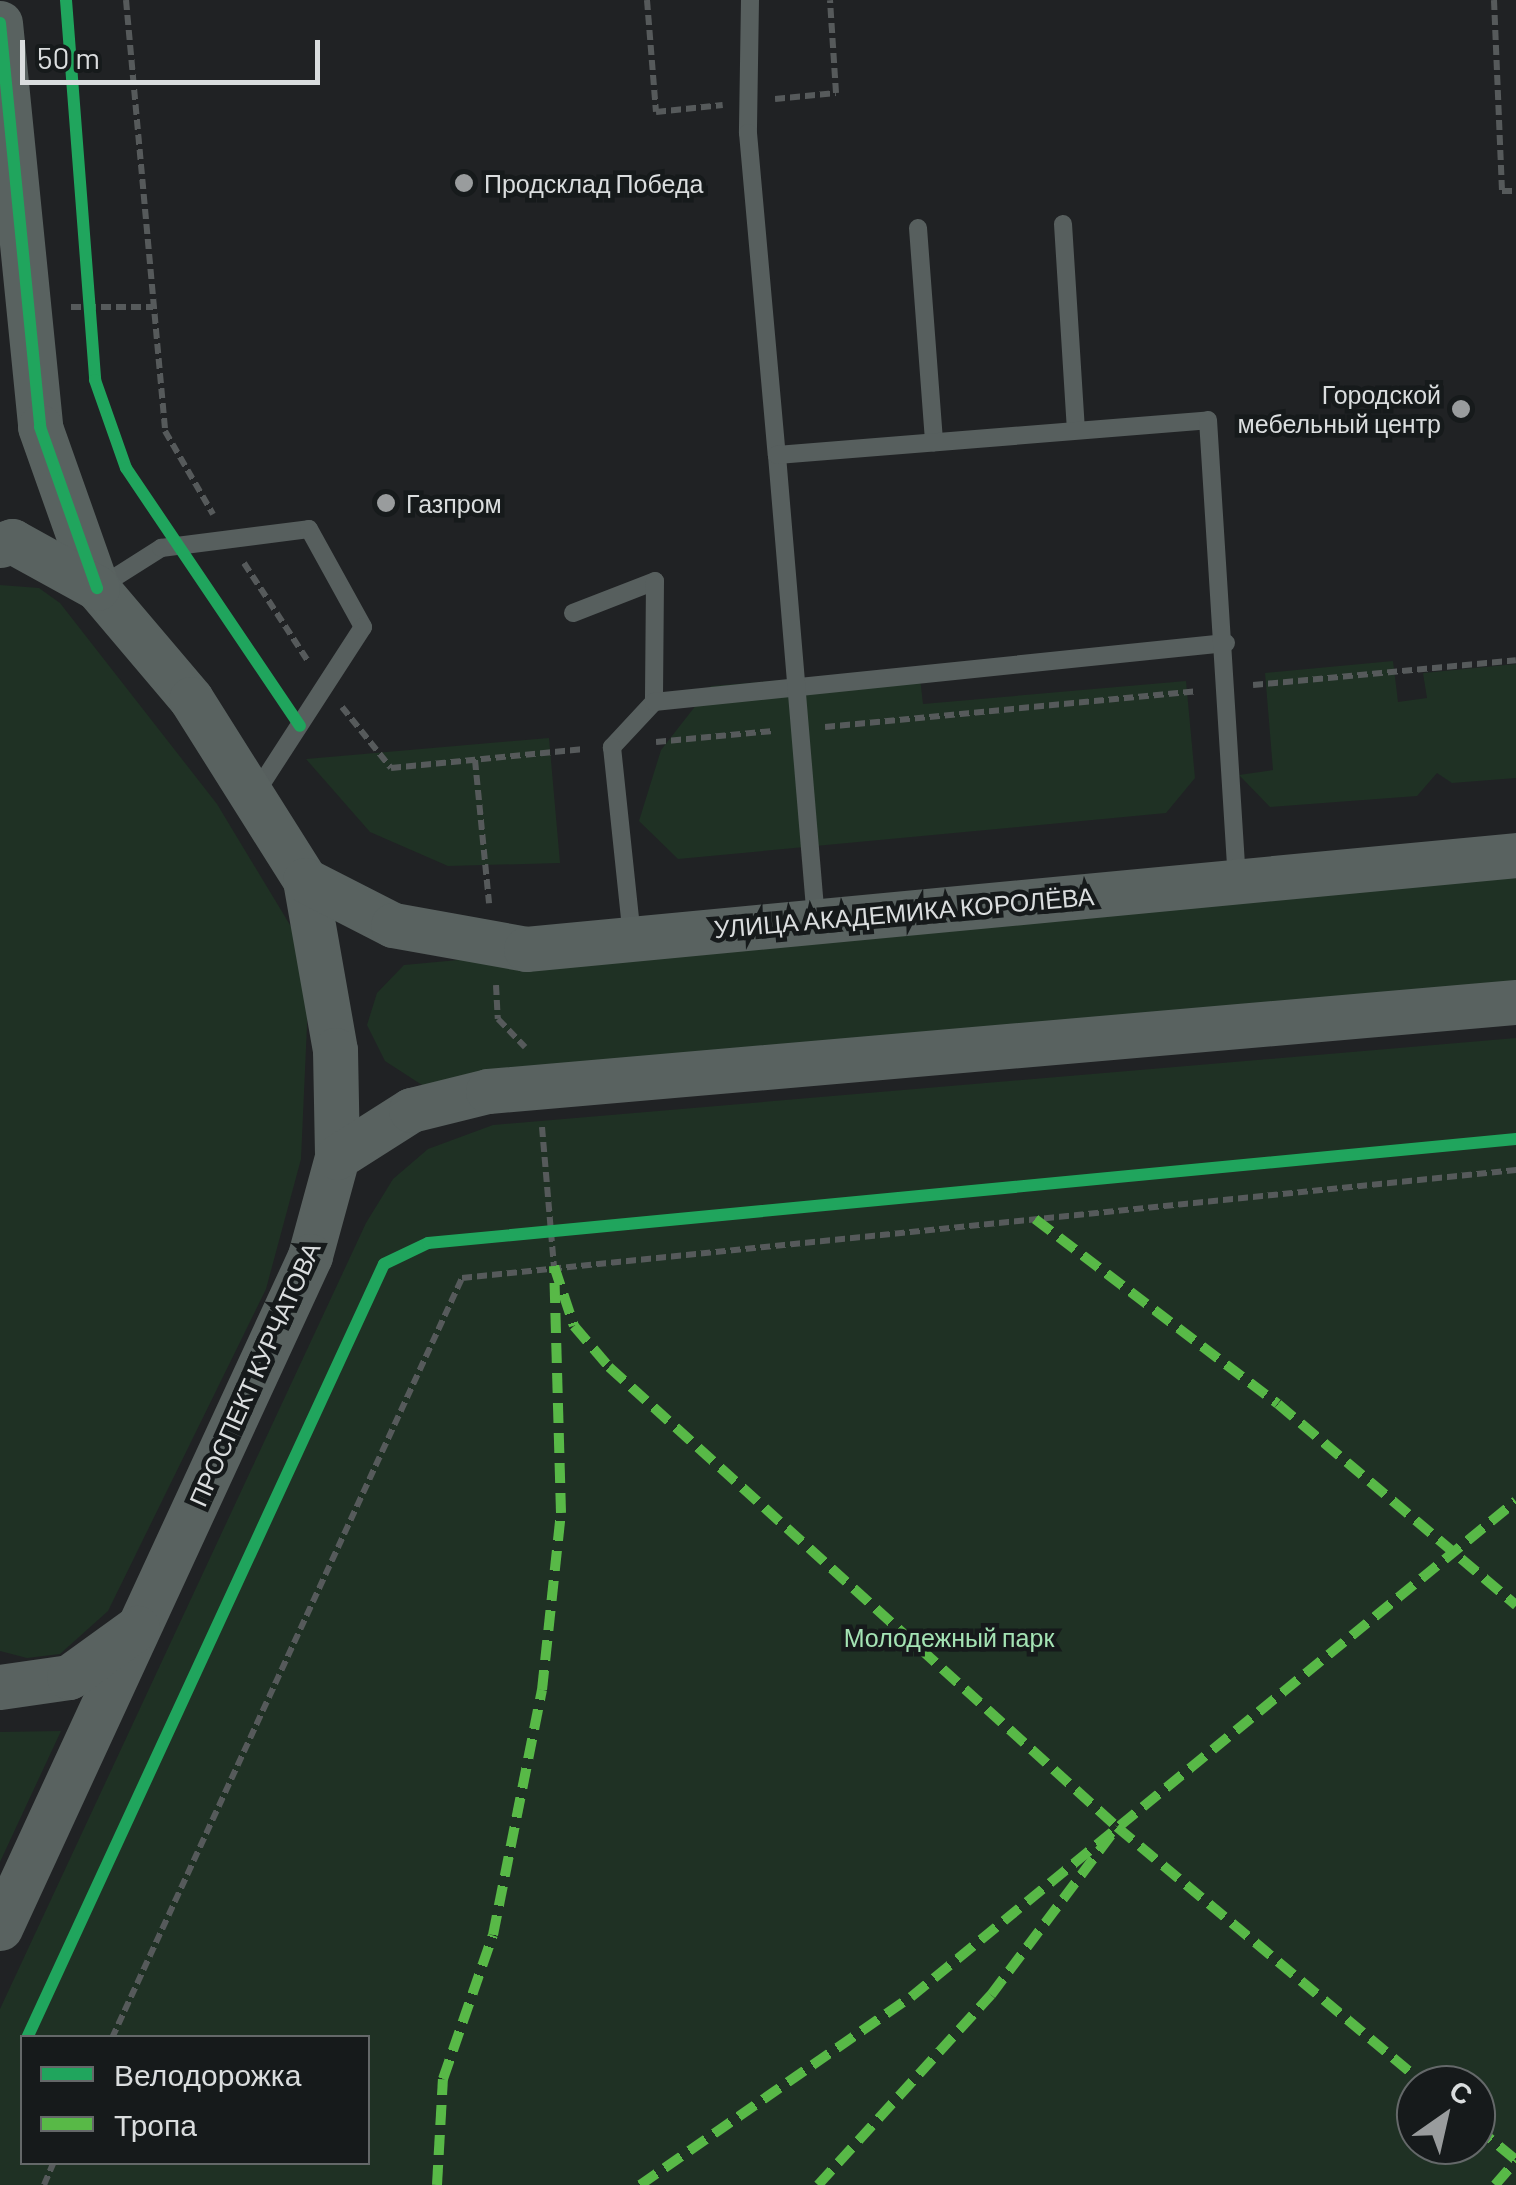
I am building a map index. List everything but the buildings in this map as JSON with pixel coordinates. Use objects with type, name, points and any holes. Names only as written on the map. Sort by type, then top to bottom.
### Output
[{"type":"main road","name":"ПРОСПЕКТ КУРЧАТОВА","points":[[0,23],[40,427],[97,588],[191,699],[305,880],[335,1050],[336,1158],[310,1256],[0,1928]]},
{"type":"main road","points":[[0,545],[12,541],[97,588]]},
{"type":"main road","name":"УЛИЦА АКАДЕМИКА КОРОЛЁВА","points":[[305,880],[394,925],[526,950],[1516,854]]},
{"type":"main road","points":[[336,1158],[412,1110],[539,1088],[1516,1002]]},
{"type":"main road","points":[[0,1687],[69,1677],[142,1625]]},
{"type":"lane","points":[[750,0],[748,133],[816,920]]},
{"type":"lane","points":[[1062,224],[1076,430]]},
{"type":"lane","points":[[918,228],[934,442]]},
{"type":"lane","points":[[777,455],[1208,420],[1226,643],[1237,882]]},
{"type":"lane","points":[[97,588],[161,548],[310,529],[363,627],[253,798]]},
{"type":"lane","points":[[574,613],[655,581],[654,702]]},
{"type":"lane","points":[[632,937],[612,746],[654,702],[1226,643]]},
{"type":"path","points":[[1494,0],[1502,192],[1516,191]]},
{"type":"path","points":[[88,286],[92,324]]},
{"type":"path","points":[[28,311],[90,306],[154,307]]},
{"type":"path","points":[[476,760],[498,1019],[527,1049],[539,1088],[554,1266]]},
{"type":"path","points":[[113,2035],[462,1278],[1516,1170]]},
{"type":"path","points":[[533,1233],[570,1230]]},
{"type":"green space","points":[[0,585],[39,588],[60,603],[217,804],[293,930],[308,1003],[301,1159],[266,1289],[108,1611],[60,1654],[27,1658],[0,1651]]},
{"type":"green space","points":[[1393,661],[1398,702],[1427,698],[1423,673],[1516,664],[1516,778],[1452,783],[1437,773],[1417,796],[1270,807],[1239,775],[1273,770],[1265,673]]},
{"type":"green space","points":[[919,669],[923,704],[1186,681],[1195,778],[1166,813],[678,859],[639,821],[661,750],[711,686]]},
{"type":"green space","points":[[549,738],[560,863],[448,866],[370,832],[306,759]]},
{"type":"green space","points":[[1516,863],[1516,991],[422,1085],[385,1061],[367,1025],[377,993],[404,965]]},
{"type":"green space","name":"Молодежный парк","points":[[1516,1038],[1516,2185],[0,2185],[0,2009],[366,1223],[393,1179],[428,1149],[493,1125]]},
{"type":"green space","points":[[61,1731],[26,1806],[0,1862],[0,1732]]},
{"type":"marked path","points":[[1035,1219],[1278,1404],[1516,1605]]},
{"type":"marked path","points":[[437,2185],[443,2079],[493,1935],[542,1690],[561,1513],[554,1266],[574,1326],[609,1367],[1117,1827]]},
{"type":"marked path","points":[[640,2185],[911,1997],[1516,1501]]},
{"type":"marked path","points":[[818,2185],[991,1995],[1117,1827],[1402,2065]]},
{"type":"marked path","points":[[1496,2144],[1516,2160]]},
{"type":"marked path","points":[[1495,2185],[1516,2161]]},
{"type":"cycle path","points":[[66,0],[95,380],[126,468],[300,726]]},
{"type":"cycle path","points":[[0,23],[40,427],[97,588]]},
{"type":"cycle path","points":[[28,2035],[384,1264],[428,1243],[1516,1139]]},
{"type":"place","name":"Продсклад Победа","points":[[464,183]]},
{"type":"place","name":"Городской мебельный центр","points":[[1461,409]]},
{"type":"place","name":"Газпром","points":[[386,503]]}]
